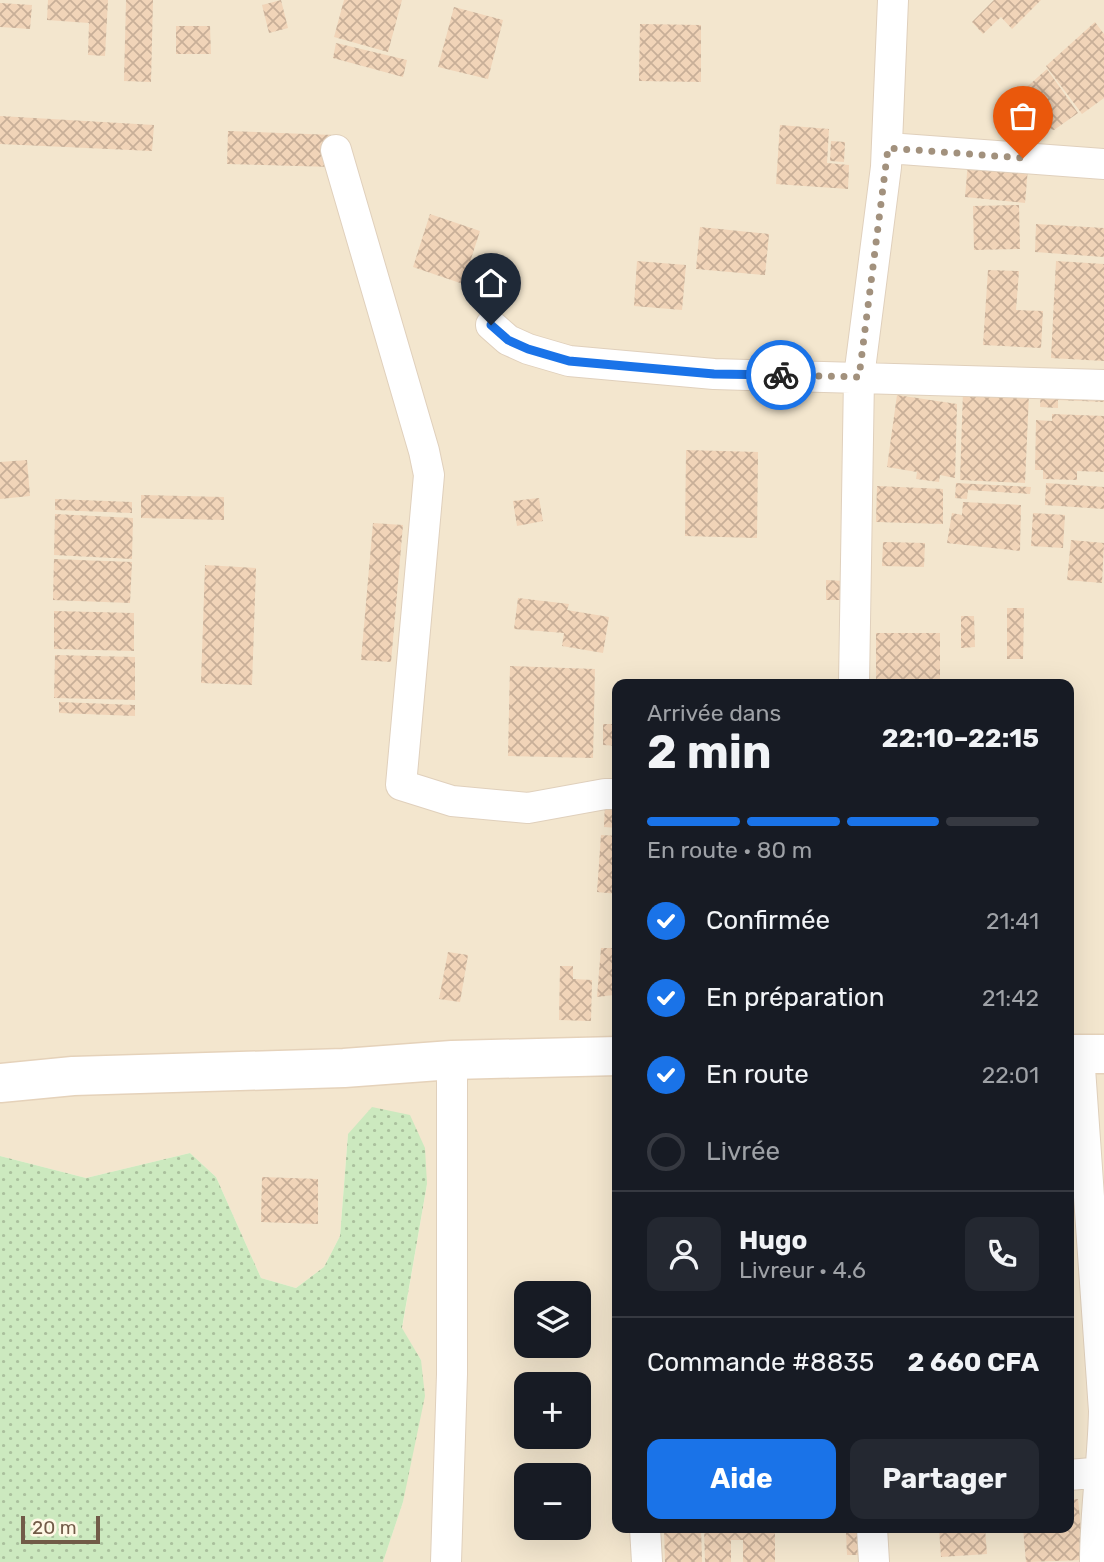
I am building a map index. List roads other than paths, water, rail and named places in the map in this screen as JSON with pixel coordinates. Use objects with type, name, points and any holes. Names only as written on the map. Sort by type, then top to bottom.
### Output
[{"type":"main road","points":[[0,1083],[73,1076],[612,1056]]},
{"type":"street","points":[[854,679],[859,377],[888,148],[893,0]]},
{"type":"street","points":[[888,148],[1104,164]]},
{"type":"street","points":[[336,150],[429,475],[401,785],[452,801],[528,808],[612,794]]},
{"type":"street","points":[[491,325],[508,340],[569,361],[714,374],[1104,385]]},
{"type":"street","points":[[1084,1054],[1104,1411],[1102,1472],[1095,1525],[1095,1562]]},
{"type":"street","points":[[446,1562],[452,1374],[452,1060]]},
{"type":"street","points":[[1074,1475],[1102,1472]]},
{"type":"street","points":[[645,1533],[647,1562]]},
{"type":"street","points":[[872,1533],[874,1562]]}]
